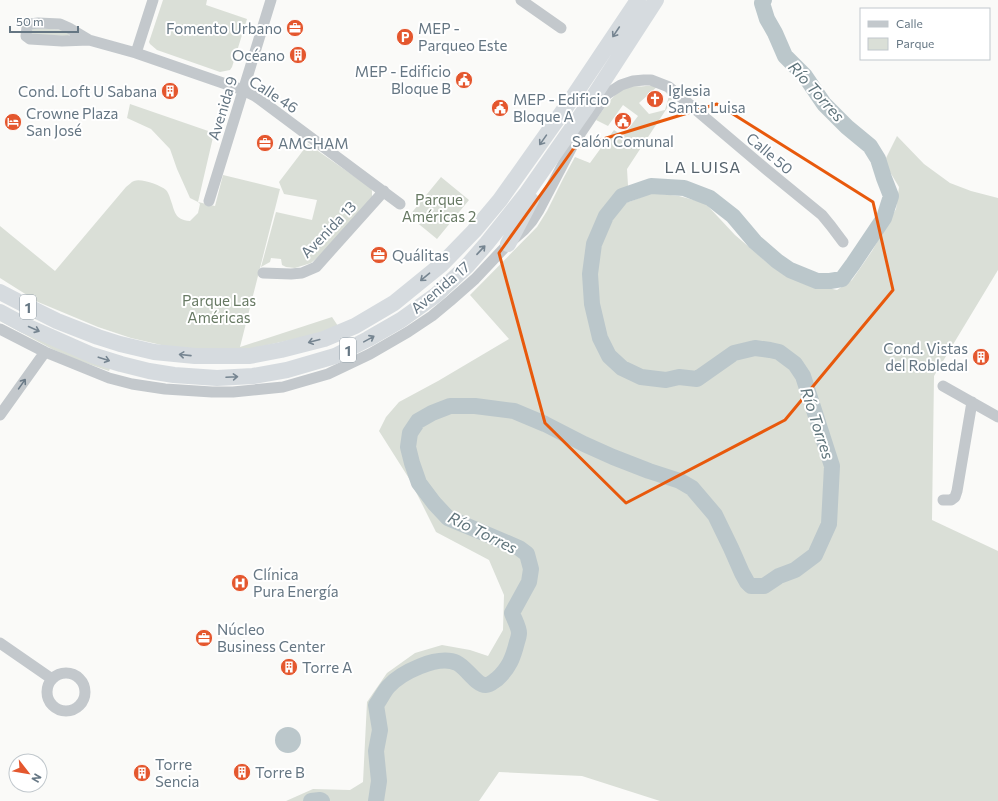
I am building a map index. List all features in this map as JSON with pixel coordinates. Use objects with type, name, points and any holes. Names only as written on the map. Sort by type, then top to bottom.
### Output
[{"type":"highway","name":"1","points":[[0,292],[44,314],[98,337],[154,352],[195,356],[250,356],[324,339],[355,326],[394,303],[442,264],[474,231],[505,194],[573,97],[638,0]]},
{"type":"highway","name":"1","points":[[0,312],[24,325],[92,355],[121,364],[174,375],[217,378],[253,376],[287,370],[335,356],[401,320],[436,295],[487,243],[526,194],[586,108],[656,0]]},
{"type":"highway","points":[[508,244],[554,154]]},
{"type":"street","points":[[136,53],[153,0]]},
{"type":"street","name":"Avenida 9","points":[[209,201],[271,0]]},
{"type":"street","points":[[521,0],[561,28]]},
{"type":"street","name":"Calle 46","points":[[89,40],[62,41],[30,39],[26,36],[27,27],[30,24],[38,23],[60,24],[89,40],[136,53],[243,90],[255,96],[400,204]]},
{"type":"street","name":"Calle 50","points":[[608,94],[621,85],[633,81],[651,80],[669,87],[822,215],[842,242]]},
{"type":"street","name":"Avenida 17","points":[[0,328],[45,352],[109,378],[165,389],[233,392],[283,387],[328,374],[370,354],[408,332],[438,311],[475,279],[508,244],[524,230],[539,210],[574,143],[608,94]]},
{"type":"street","name":"Avenida 13","points":[[263,273],[302,273],[316,267],[384,191]]},
{"type":"street","points":[[0,415],[45,352]]},
{"type":"street","points":[[942,386],[998,417]]},
{"type":"street","points":[[943,500],[951,500],[955,497],[957,491],[972,402]]},
{"type":"street","points":[[0,643],[52,679]]},
{"type":"highlighted area","points":[[717,104],[873,202],[893,290],[785,420],[626,503],[545,423],[499,253],[574,148]]},
{"type":"green space","points":[[163,0],[207,0],[206,5],[247,19],[230,70],[220,72],[157,50],[150,44],[149,42]]},
{"type":"green space","points":[[32,28],[67,30],[70,33],[68,36],[32,35]]},
{"type":"green space","points":[[659,85],[639,103],[649,114],[665,110],[669,96],[660,87],[675,96],[627,169],[629,202],[652,193],[679,196],[705,203],[735,235],[770,265],[806,283],[837,290],[852,280],[872,251],[896,209],[899,187],[884,162],[897,136],[924,164],[950,183],[971,191],[998,198],[998,270],[934,376],[932,520],[998,551],[998,801],[660,801],[582,776],[499,772],[479,801],[286,801],[313,789],[350,790],[363,782],[367,702],[387,673],[415,653],[442,645],[470,650],[488,656],[503,630],[504,595],[489,560],[436,532],[410,480],[379,431],[386,417],[399,402],[509,339],[470,295],[537,227],[575,157],[590,163],[614,130],[623,136],[638,116],[623,105],[608,126],[596,120],[611,99],[621,91],[633,86]]},
{"type":"green space","points":[[130,104],[214,133],[198,202],[190,198],[170,149],[151,129],[127,118]]},
{"type":"green space","points":[[308,144],[371,188],[372,197],[324,252],[311,263],[295,268],[286,267],[282,265],[281,259],[271,258],[270,262],[261,267],[276,212],[312,220],[317,200],[284,194],[279,182]]},
{"type":"green space","name":"Parque Las Américas","points":[[223,175],[280,189],[240,347],[332,317],[340,329],[241,351],[170,347],[131,338],[98,327],[38,302],[0,278],[0,226],[55,271],[126,187],[133,181],[146,181],[166,190],[174,211],[181,219],[190,221],[198,213],[200,204],[198,202],[215,206]]},
{"type":"green space","name":"Parque Américas 2","points":[[441,177],[469,200],[437,239],[409,216]]},
{"type":"green space","points":[[0,316],[111,366],[109,371],[77,360],[52,349],[0,321]]},
{"type":"shaded area","points":[[288,727],[297,731],[301,740],[297,749],[288,753],[279,749],[275,740],[279,731]]},
{"type":"waterway","name":"Río Torres","points":[[376,801],[379,781],[376,751],[380,730],[376,705],[388,687],[401,676],[410,671],[420,666],[440,661],[457,663],[475,680],[483,685],[489,684],[497,679],[508,667],[514,653],[519,631],[512,613],[529,582],[531,569],[527,554],[519,548],[448,518],[434,503],[419,483],[408,447],[410,433],[418,421],[432,413],[450,406],[475,406],[514,411],[545,424],[613,457],[680,481],[692,488],[715,515],[742,573],[751,586],[764,586],[779,576],[795,570],[815,555],[829,524],[832,466],[803,376],[795,364],[779,352],[755,348],[734,353],[697,379],[679,377],[666,380],[641,377],[622,368],[609,356],[600,338],[592,304],[590,274],[594,244],[606,216],[622,196],[651,186],[684,188],[710,198],[733,216],[755,242],[777,261],[790,270],[817,281],[842,279],[884,218],[891,196],[878,159],[870,146],[847,127],[824,104],[805,76],[785,56],[767,19],[762,3],[764,0]]},
{"type":"waterway","name":"Río Torres","points":[[311,801],[322,801]]},
{"type":"place","name":"Fomento Urbano","points":[[295,28]]},
{"type":"place","name":"MEP - Parqueo Este","points":[[405,37]]},
{"type":"place","name":"Océano","points":[[298,55]]},
{"type":"place","name":"MEP - Edificio Bloque B","points":[[464,80]]},
{"type":"place","name":"Cond. Loft U Sabana","points":[[170,91]]},
{"type":"place","name":"Iglesia Santa Luisa","points":[[655,99]]},
{"type":"place","name":"MEP - Edificio Bloque A","points":[[500,108]]},
{"type":"place","name":"Salón Comunal","points":[[623,121]]},
{"type":"place","name":"Crowne Plaza San José","points":[[13,122]]},
{"type":"place","name":"AMCHAM","points":[[265,143]]},
{"type":"place","name":"Quálitas","points":[[379,255]]},
{"type":"place","name":"Cond. Vistas del Robledal","points":[[981,357]]},
{"type":"place","name":"Clínica Pura Energía","points":[[240,583]]},
{"type":"place","name":"Núcleo Business Center","points":[[204,638]]},
{"type":"place","name":"Torre A","points":[[289,667]]},
{"type":"place","name":"Torre B","points":[[242,772]]},
{"type":"place","name":"Torre Sencia","points":[[142,773]]},
{"type":"district","name":"LA LUISA","points":[[703,166]]}]
